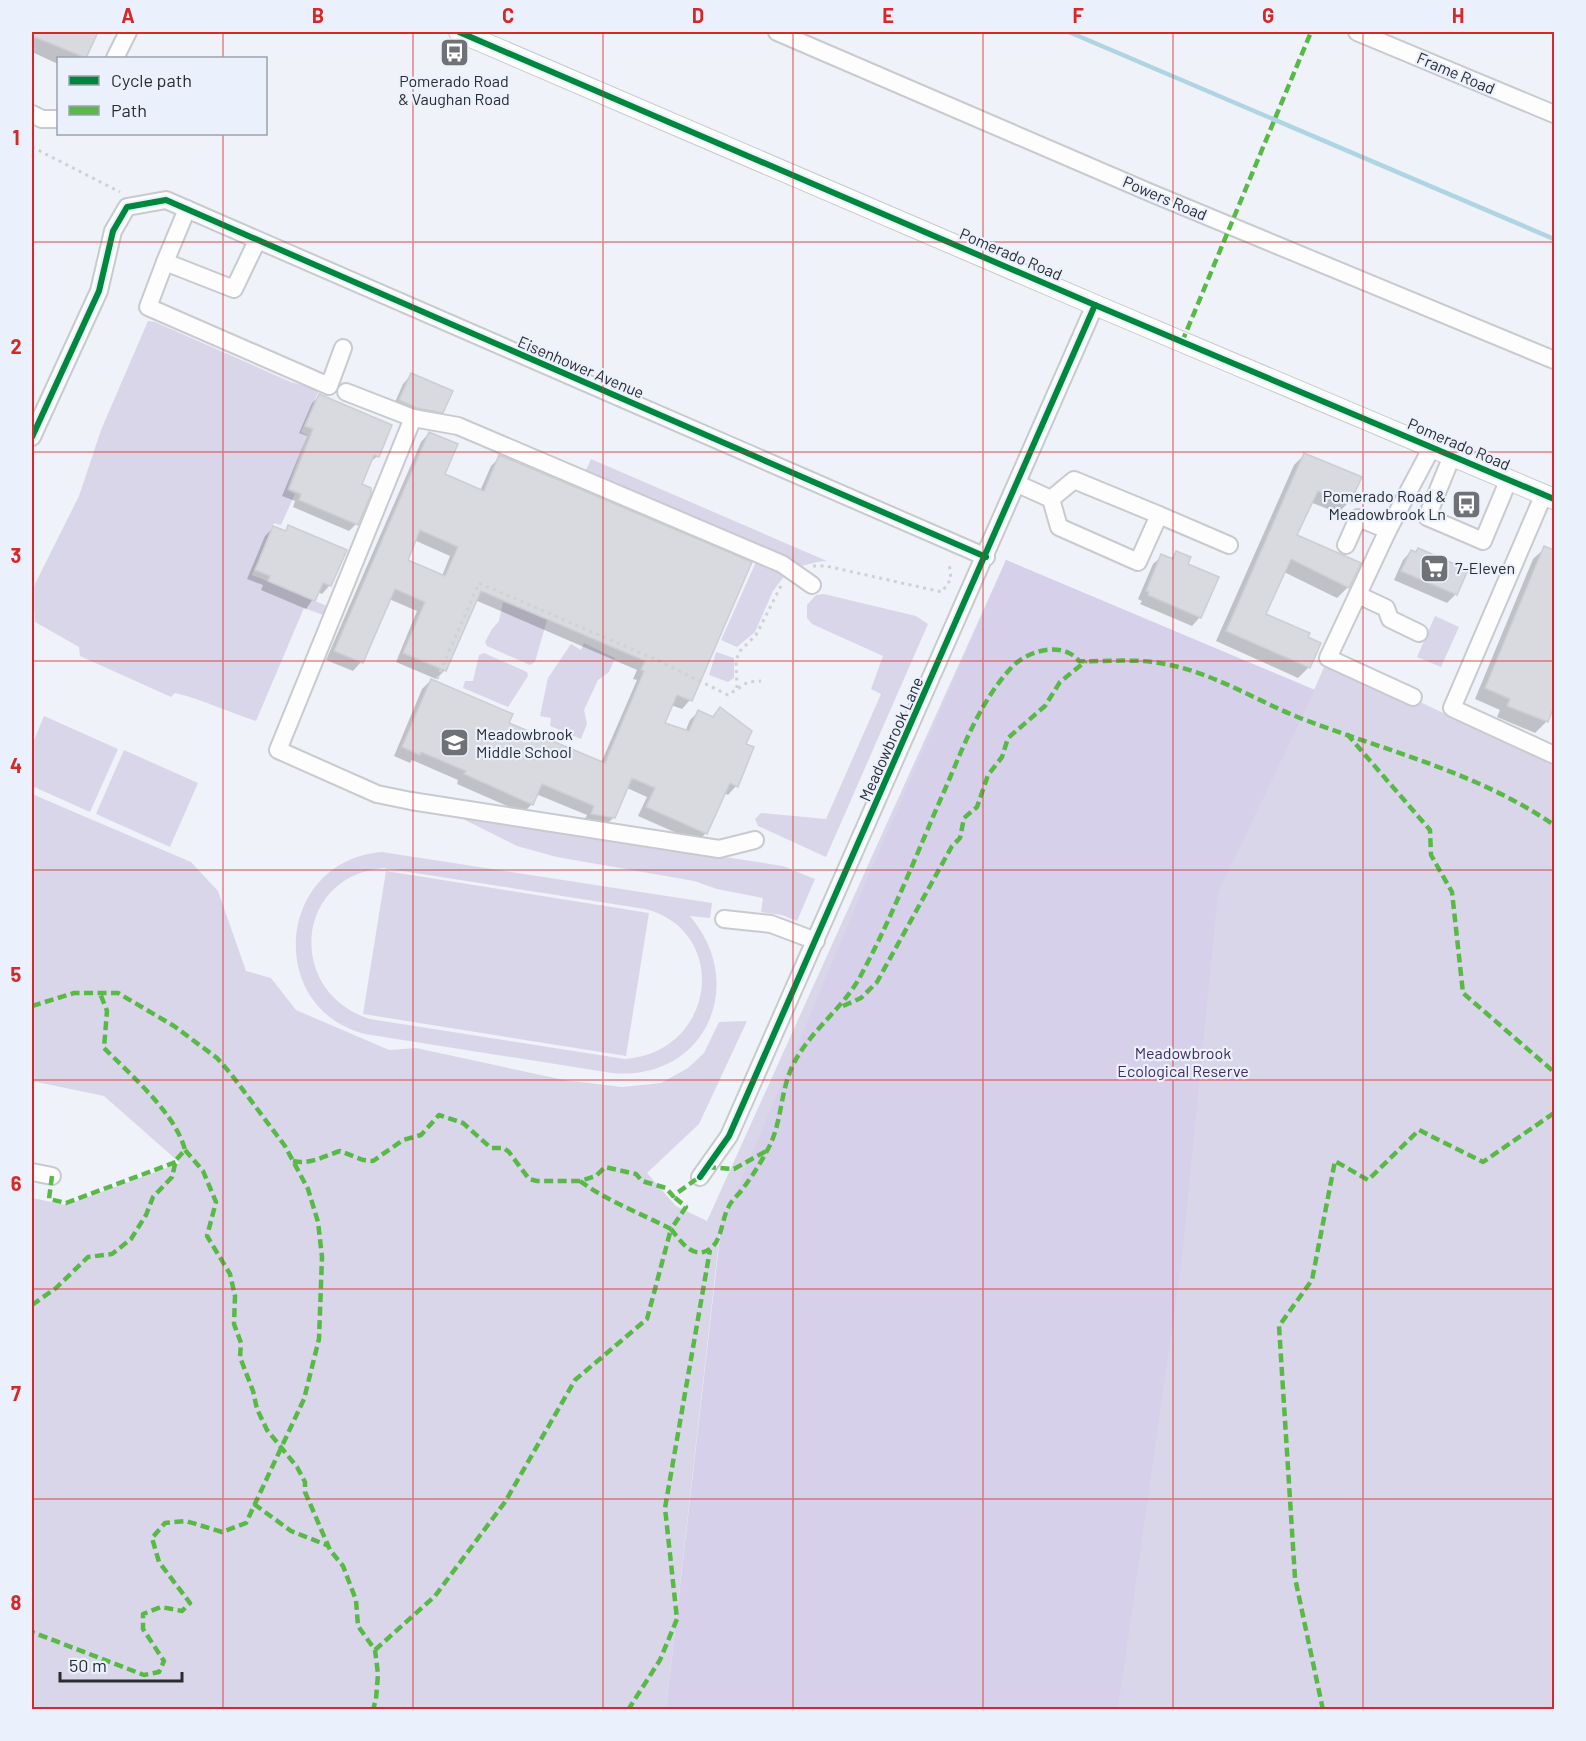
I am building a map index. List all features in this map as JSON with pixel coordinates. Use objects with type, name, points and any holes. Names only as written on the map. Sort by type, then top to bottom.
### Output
[{"type":"main road","name":"Pomerado Road","points":[[459,32],[1095,305],[1549,496]]},
{"type":"street","points":[[116,57],[128,32]]},
{"type":"street","name":"Powers Road","points":[[777,32],[1151,193],[1554,360]]},
{"type":"street","name":"Frame Road","points":[[1357,32],[1554,114]]},
{"type":"street","points":[[32,114],[42,118],[57,119]]},
{"type":"street","name":"Eisenhower Avenue","points":[[135,206],[166,200],[986,557]]},
{"type":"street","points":[[32,437],[99,291],[113,231],[127,207],[135,206]]},
{"type":"street","points":[[187,209],[148,307],[329,386],[343,348]]},
{"type":"street","points":[[165,262],[234,289],[257,241]]},
{"type":"street","name":"Meadowbrook Lane","points":[[700,1177],[729,1136],[986,557],[1095,305]]},
{"type":"street","points":[[346,392],[413,418],[458,426],[772,560],[795,572],[812,585]]},
{"type":"street","points":[[413,418],[278,750],[377,794],[411,801],[719,849],[755,840]]},
{"type":"street","points":[[1413,696],[1328,658],[1388,530],[1432,447]]},
{"type":"street","points":[[1452,456],[1427,517],[1484,541],[1509,479]]},
{"type":"street","points":[[1051,499],[1074,480],[1228,545]]},
{"type":"street","points":[[1018,484],[1051,499],[1059,527],[1138,562],[1160,515]]},
{"type":"street","points":[[1549,496],[1452,708],[1554,755]]},
{"type":"street","points":[[1346,545],[1358,518],[1388,530]]},
{"type":"street","points":[[1358,595],[1386,608],[1390,619],[1419,633]]},
{"type":"street","points":[[724,919],[771,924],[816,941]]},
{"type":"street","points":[[32,1172],[52,1176]]},
{"type":"path","points":[[32,147],[126,194],[132,198],[135,206]]},
{"type":"path","points":[[737,688],[736,660],[740,651],[756,635],[780,586],[795,572],[814,565],[826,566],[942,592],[951,579],[952,571],[949,562]]},
{"type":"path","points":[[437,679],[479,583],[646,655],[728,695],[748,681],[761,681]]},
{"type":"path","points":[[550,621],[553,615]]},
{"type":"path","points":[[570,629],[573,624]]},
{"type":"path","points":[[455,637],[460,639]]},
{"type":"path","points":[[644,661],[646,655]]},
{"type":"green space","points":[[148,321],[155,322],[291,382],[319,390],[301,432],[307,435],[287,490],[295,494],[281,525],[274,523],[252,575],[327,606],[323,615],[304,608],[256,721],[186,696],[175,693],[171,697],[80,656],[79,647],[35,622],[33,588],[79,496],[101,430]]},
{"type":"green space","points":[[591,459],[827,561],[797,566],[585,472]]},
{"type":"green space","name":"Meadowbrook Ecological Reserve","points":[[1006,560],[1314,690],[1328,658],[1554,766],[1554,1709],[794,1709],[720,1232],[666,1709],[32,1709],[32,1198],[66,1205],[180,1163],[104,1096],[32,1081],[32,794],[191,862],[218,891],[246,971],[271,978],[296,1010],[389,1050],[416,1048],[564,1080],[622,1087],[661,1083],[688,1068],[704,1053],[719,1022],[747,1021],[699,1124],[647,1173],[676,1206],[707,1221]]},
{"type":"green space","name":"Meadowbrook Ecological Reserve","points":[[1006,560],[1315,690],[1218,893],[1182,1259],[1118,1709],[666,1709],[721,1228],[867,879]]},
{"type":"green space","points":[[756,562],[786,574],[773,591],[755,632],[737,647],[721,640]]},
{"type":"green space","points":[[824,594],[916,616],[928,624],[826,857],[758,826],[755,819],[761,813],[826,819],[881,694],[871,689],[883,656],[812,624],[807,618],[807,605],[816,595]]},
{"type":"green space","points":[[503,602],[547,620],[535,662],[530,665],[487,646],[485,642],[499,621]]},
{"type":"green space","points":[[1435,616],[1459,627],[1441,667],[1417,657]]},
{"type":"green space","points":[[584,643],[615,658],[609,672],[598,680],[584,710],[587,724],[581,739],[550,726],[551,718],[540,716],[548,678],[571,644],[581,650]]},
{"type":"green space","points":[[716,652],[734,658],[734,678],[728,682],[709,675]]},
{"type":"green space","points":[[484,653],[527,672],[528,676],[508,707],[463,688],[465,681],[473,681],[479,655]]},
{"type":"green space","points":[[44,716],[118,749],[90,812],[32,786],[32,745]]},
{"type":"green space","points":[[124,750],[198,783],[170,847],[96,814]]},
{"type":"green space","points":[[457,816],[783,866],[815,879],[797,921],[782,915],[761,912],[763,898],[717,889],[694,881],[557,857],[517,846]]},
{"type":"green space","points":[[382,852],[712,903],[710,918],[690,916],[707,943],[716,971],[716,998],[708,1024],[693,1045],[671,1062],[644,1072],[612,1073],[365,1034],[332,1019],[310,996],[298,967],[296,936],[304,906],[321,880],[347,861]],"holes":[[[383,868],[645,909],[673,921],[691,941],[700,964],[701,990],[694,1014],[679,1036],[656,1051],[625,1059],[370,1019],[343,1005],[324,986],[314,962],[312,937],[318,912],[332,891],[353,876]]]},
{"type":"green space","points":[[386,871],[649,913],[626,1056],[363,1014]]},
{"type":"building","points":[[32,32],[98,32],[86,57],[32,36]]},
{"type":"building","points":[[411,373],[453,391],[443,413],[417,408],[399,400]]},
{"type":"building","points":[[319,394],[392,425],[379,457],[374,455],[362,484],[371,488],[371,494],[358,525],[299,500],[301,494],[289,489],[313,429],[305,426]]},
{"type":"building","points":[[429,432],[458,444],[445,474],[484,491],[499,455],[752,562],[692,701],[677,695],[665,723],[689,731],[698,710],[713,717],[720,707],[752,731],[746,744],[754,747],[738,787],[730,783],[707,834],[646,807],[655,788],[632,778],[615,818],[591,814],[594,806],[542,784],[533,805],[464,774],[466,771],[421,752],[420,755],[402,747],[431,679],[513,714],[509,723],[605,763],[644,671],[641,670],[645,661],[481,591],[446,671],[403,653],[425,602],[395,589],[363,663],[334,651]],"holes":[[[420,530],[458,547],[445,576],[408,560]]]},
{"type":"building","points":[[1304,453],[1362,477],[1350,503],[1318,491],[1297,535],[1361,563],[1349,588],[1291,559],[1266,614],[1310,633],[1308,637],[1321,643],[1310,668],[1226,631]]},
{"type":"building","points":[[288,525],[347,550],[331,586],[323,583],[315,601],[268,581],[270,576],[255,570],[273,526],[286,531]]},
{"type":"building","points":[[1544,546],[1554,550],[1554,706],[1548,722],[1507,706],[1510,699],[1485,688]]},
{"type":"building","points":[[1418,548],[1468,570],[1457,595],[1401,571],[1411,550],[1416,552]]},
{"type":"building","points":[[1176,551],[1191,557],[1188,564],[1219,577],[1201,618],[1148,595],[1149,592],[1146,591],[1161,554],[1173,559]]},
{"type":"waterway","points":[[1069,32],[1554,239]]},
{"type":"marked path","points":[[1182,342],[1311,32]]},
{"type":"marked path","points":[[671,1229],[690,1250],[695,1252],[706,1251],[715,1244],[729,1205],[754,1173],[773,1139],[792,1067],[807,1043],[844,1000],[860,977],[894,907],[974,724],[1000,681],[1011,668],[1026,657],[1044,650],[1054,650],[1063,651],[1079,661],[1154,662],[1183,668],[1300,718],[1462,777],[1525,807],[1554,825]]},
{"type":"marked path","points":[[843,1006],[861,998],[877,982],[952,846],[960,838],[964,818],[977,807],[988,775],[1002,757],[1008,738],[1045,706],[1060,682],[1086,661]]},
{"type":"marked path","points":[[1347,734],[1430,830],[1431,855],[1452,892],[1463,993],[1554,1072]]},
{"type":"marked path","points":[[32,1006],[74,993],[118,993],[174,1026],[217,1058],[285,1146],[308,1189],[318,1222],[322,1257],[319,1339],[304,1399],[246,1523],[222,1532],[186,1521],[165,1523],[152,1538],[159,1562],[190,1603],[182,1611],[161,1607],[143,1614],[143,1629],[164,1661],[159,1672],[144,1675],[32,1632]]},
{"type":"marked path","points":[[32,1305],[56,1288],[88,1257],[112,1254],[131,1239],[146,1215],[153,1197],[172,1177],[176,1160],[185,1150],[172,1123],[151,1095],[104,1048],[107,1011],[100,993]]},
{"type":"marked path","points":[[1323,1710],[1295,1578],[1279,1326],[1312,1280],[1335,1161],[1368,1180],[1419,1130],[1483,1162],[1554,1113]]},
{"type":"marked path","points":[[293,1161],[311,1161],[340,1151],[363,1160],[373,1161],[403,1140],[421,1135],[439,1115],[463,1123],[491,1148],[504,1148],[529,1179],[537,1181],[580,1181],[596,1176],[605,1167],[636,1174],[642,1181],[666,1188],[673,1196],[702,1175]]},
{"type":"marked path","points":[[185,1150],[203,1171],[216,1202],[207,1236],[230,1274],[235,1296],[234,1324],[241,1343],[240,1357],[257,1409],[267,1430],[297,1467],[305,1482],[305,1492],[330,1550],[343,1566],[356,1600],[358,1626],[375,1650],[378,1674],[373,1710]]},
{"type":"marked path","points":[[707,1167],[734,1169],[768,1150]]},
{"type":"marked path","points":[[52,1176],[49,1199],[66,1203],[176,1162]]},
{"type":"marked path","points":[[580,1181],[612,1201],[671,1229],[686,1207],[673,1196]]},
{"type":"marked path","points":[[375,1650],[435,1596],[505,1502],[575,1380],[647,1319],[671,1229]]},
{"type":"marked path","points":[[628,1710],[660,1660],[677,1619],[665,1508],[710,1250]]},
{"type":"marked path","points":[[254,1504],[291,1531],[329,1546]]},
{"type":"cycle path","points":[[459,32],[1554,499]]},
{"type":"cycle path","points":[[32,437],[99,291],[113,231],[127,207],[166,200],[986,557]]},
{"type":"cycle path","points":[[700,1177],[729,1136],[1095,305]]},
{"type":"place","name":"Pomerado Road & Vaughan Road","points":[[454,53]]},
{"type":"place","name":"Pomerado Road & Meadowbrook Ln","points":[[1467,505]]},
{"type":"place","name":"7-Eleven","points":[[1434,568]]},
{"type":"place","name":"Meadowbrook Middle School","points":[[455,743]]}]
